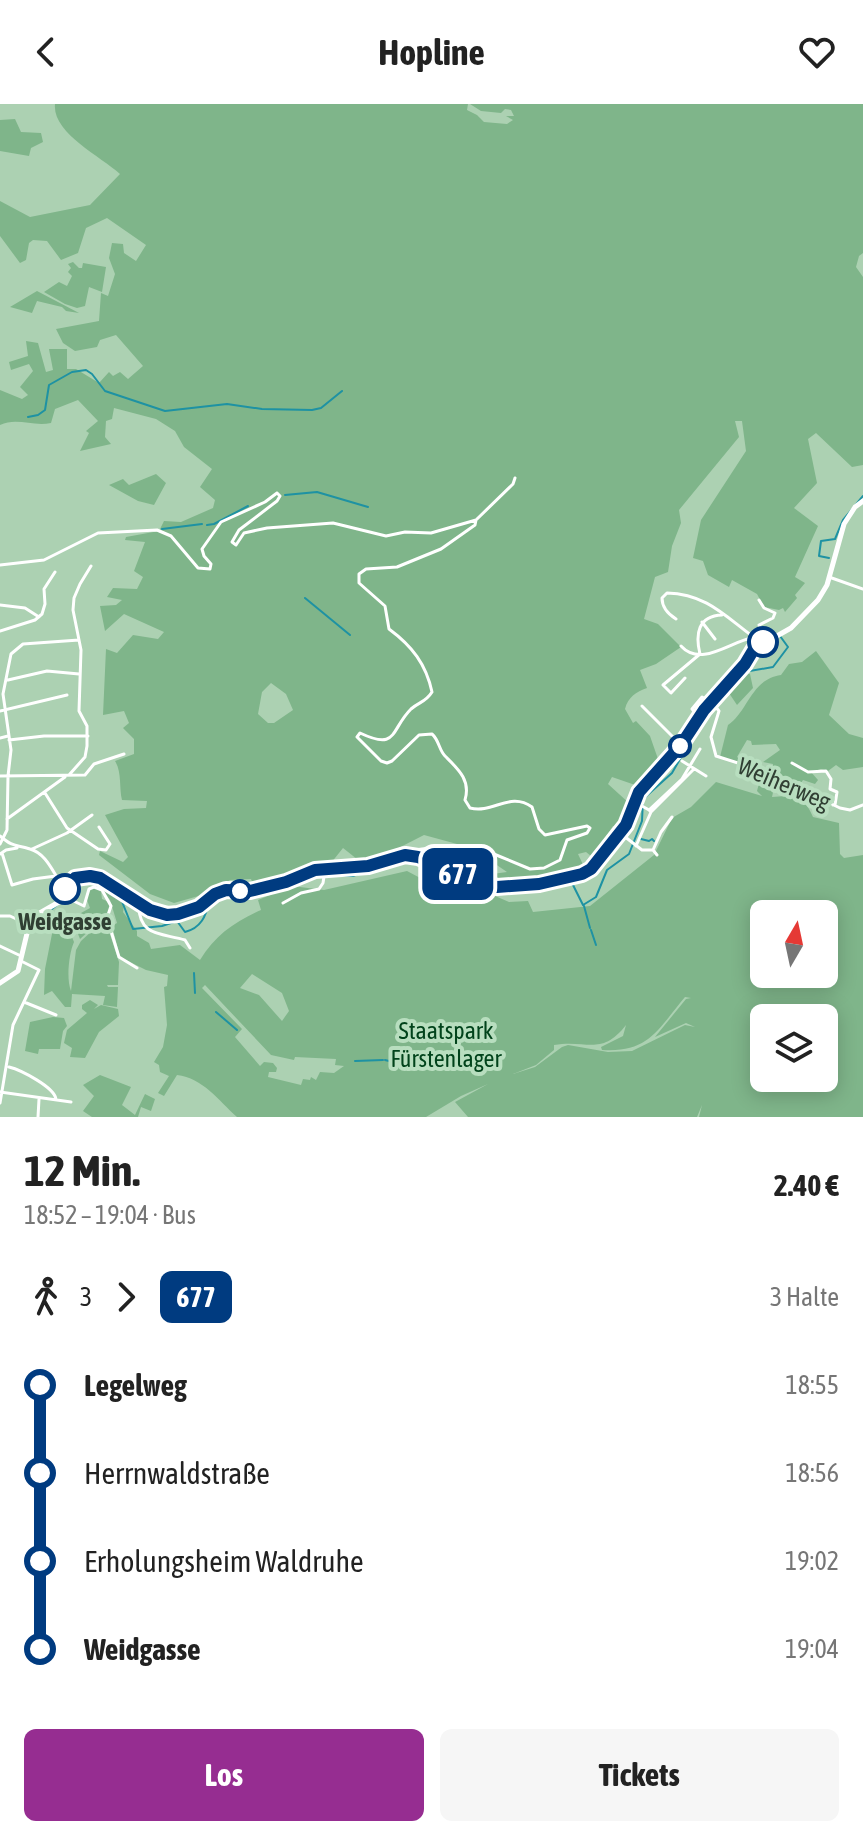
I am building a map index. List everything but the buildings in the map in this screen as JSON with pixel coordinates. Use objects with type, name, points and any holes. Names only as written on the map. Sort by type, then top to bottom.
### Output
[{"type":"main road","points":[[0,983],[15,975],[22,959],[29,925],[38,914],[57,904],[75,878],[96,877],[159,914],[178,914],[199,907],[220,891],[250,891],[368,866],[396,857],[414,856],[487,885],[530,885],[588,871],[628,822],[639,804],[639,792],[681,745],[699,717],[745,664],[754,649],[791,628],[818,600],[829,577],[841,532],[848,517],[863,501]]},
{"type":"street","points":[[396,857],[407,851],[448,846],[466,852],[489,852],[526,868],[541,869],[560,860],[567,840],[586,834],[590,829],[587,826],[545,835],[539,829],[532,807],[520,801],[505,801],[486,810],[469,807],[465,800],[468,789],[466,780],[454,762],[444,755],[432,734],[425,732],[419,735],[387,763],[357,736],[360,733],[374,740],[388,738],[413,708],[429,698],[431,687],[419,659],[407,642],[388,627],[385,606],[359,583],[359,574],[366,569],[397,567],[441,549],[475,525],[476,520],[513,484],[515,478]]},
{"type":"street","points":[[0,565],[44,560],[98,533],[157,530],[174,539],[198,568],[210,569],[211,564],[203,555],[202,548],[219,524],[261,504],[275,493],[280,496],[239,530],[233,539],[234,545],[238,544],[244,533],[267,528],[333,523],[386,536],[405,532],[431,533],[476,520]]},
{"type":"street","points":[[7,819],[67,776],[85,757],[88,736],[87,726],[79,711],[79,640],[73,619],[74,598],[91,566]]},
{"type":"street","points":[[0,631],[39,617],[45,609],[44,589],[55,572]]},
{"type":"street","points":[[829,577],[863,589]]},
{"type":"street","points":[[676,619],[666,612],[662,603],[665,594],[700,599],[762,643]]},
{"type":"street","points":[[759,600],[764,608],[775,613],[773,618],[759,625],[768,639]]},
{"type":"street","points":[[0,605],[25,608],[39,617]]},
{"type":"street","points":[[700,654],[697,633],[702,622],[717,612]]},
{"type":"street","points":[[702,622],[715,639]]},
{"type":"street","points":[[681,646],[686,652],[700,654],[727,649],[744,639],[753,638]]},
{"type":"street","points":[[0,844],[7,830],[11,757],[2,711],[2,694],[10,657],[19,645],[79,640]]},
{"type":"street","points":[[685,678],[671,693],[663,685],[700,654]]},
{"type":"street","points":[[6,680],[47,671],[79,674]]},
{"type":"street","points":[[2,711],[67,695]]},
{"type":"street","points":[[699,717],[692,709],[702,697],[711,702]]},
{"type":"street","name":"Weiherweg","points":[[711,702],[719,711],[711,737],[716,756],[763,771],[833,805],[850,810],[863,805]]},
{"type":"street","points":[[642,706],[681,745]]},
{"type":"street","points":[[0,738],[88,736]]},
{"type":"street","points":[[634,845],[650,811],[692,769],[700,749]]},
{"type":"street","points":[[0,776],[85,775],[96,763],[124,754]]},
{"type":"street","points":[[682,761],[706,776]]},
{"type":"street","points":[[792,763],[808,772],[820,770],[828,773],[830,789],[837,792],[833,805]]},
{"type":"street","points":[[45,793],[70,830],[98,849],[106,850],[110,844],[99,827]]},
{"type":"street","points":[[639,804],[650,811]]},
{"type":"street","points":[[56,876],[12,885],[1,854],[17,848],[32,849],[92,815]]},
{"type":"street","points":[[620,833],[647,852],[653,850],[672,817]]},
{"type":"street","points":[[2,838],[17,848]]},
{"type":"street","points":[[32,849],[47,861],[64,892],[84,906],[89,889],[102,890],[111,906],[107,918],[119,957],[137,968]]},
{"type":"street","points":[[653,850],[657,855]]},
{"type":"street","points":[[283,903],[294,895],[319,889],[324,873]]},
{"type":"street","points":[[139,904],[147,928],[162,936],[185,940],[190,948]]},
{"type":"street","points":[[0,916],[10,916],[29,925]]},
{"type":"street","points":[[0,946],[39,969],[13,1025],[0,1103]]},
{"type":"street","points":[[24,1002],[56,1015]]},
{"type":"street","points":[[7,1066],[27,1074],[53,1091],[56,1099]]},
{"type":"street","points":[[0,1074],[6,1075]]},
{"type":"street","points":[[1,1092],[71,1102]]},
{"type":"street","points":[[38,1117],[39,1099]]},
{"type":"green space","points":[[55,104],[468,104],[467,110],[484,122],[507,124],[513,120],[506,116],[514,116],[511,110],[505,109],[501,113],[481,111],[470,104],[863,104],[863,253],[856,267],[863,277],[863,465],[852,467],[816,433],[808,439],[817,483],[794,508],[818,526],[795,577],[805,583],[785,612],[783,608],[764,607],[757,594],[732,580],[729,587],[708,575],[703,561],[693,558],[701,520],[746,451],[742,421],[735,421],[739,437],[679,510],[681,523],[672,546],[668,572],[655,577],[644,619],[658,624],[681,647],[656,664],[640,670],[647,688],[633,696],[625,709],[633,723],[636,721],[650,736],[658,759],[653,764],[656,768],[641,787],[612,777],[608,784],[630,804],[622,826],[613,826],[601,844],[605,847],[596,860],[586,852],[578,854],[586,871],[551,881],[490,883],[411,853],[463,859],[479,866],[477,870],[485,875],[507,872],[488,859],[484,862],[471,859],[457,844],[424,835],[373,861],[362,863],[343,848],[331,863],[283,880],[254,887],[251,879],[230,880],[209,893],[174,903],[150,894],[99,855],[100,851],[123,862],[128,857],[105,815],[124,809],[146,808],[147,801],[122,800],[115,761],[134,754],[134,739],[123,728],[129,723],[124,711],[103,715],[106,649],[117,653],[133,635],[158,639],[164,632],[124,614],[105,631],[100,606],[116,605],[122,600],[107,597],[113,588],[137,589],[143,577],[134,571],[145,542],[125,540],[126,537],[159,531],[164,521],[181,522],[213,508],[215,500],[200,487],[212,469],[184,447],[175,431],[156,419],[114,408],[112,419],[106,421],[105,437],[111,444],[80,451],[89,433],[86,431],[98,421],[78,400],[55,409],[51,423],[13,422],[0,425],[0,390],[22,399],[28,395],[20,387],[33,371],[29,364],[11,370],[9,362],[28,356],[26,341],[38,343],[46,372],[53,370],[49,349],[67,349],[67,369],[76,369],[99,383],[109,372],[113,376],[120,372],[128,379],[143,366],[116,335],[100,340],[97,347],[75,351],[63,343],[56,329],[99,321],[101,293],[108,296],[115,274],[109,258],[112,243],[123,244],[124,253],[136,261],[146,245],[107,218],[86,228],[78,253],[61,260],[47,241],[33,240],[29,243],[26,260],[20,263],[0,236],[0,201],[30,217],[90,205],[120,174],[69,134],[56,115]],"holes":[[[271,683],[286,694],[293,710],[274,723],[268,723],[258,714],[262,692]]]},
{"type":"green space","points":[[15,119],[21,132],[41,133],[43,142],[31,148],[29,156],[0,151],[0,120]]},
{"type":"green space","points":[[73,262],[79,268],[83,263],[106,267],[102,292],[89,287],[85,306],[77,308],[44,292],[59,282],[67,286],[72,276],[68,272],[71,268],[68,264]]},
{"type":"green space","points":[[37,291],[79,313],[37,301],[32,313],[10,307]]},
{"type":"green space","points":[[156,474],[166,483],[154,505],[138,501],[109,485],[123,479],[129,485]]},
{"type":"green space","points":[[816,651],[839,683],[829,715],[849,734],[863,738],[863,767],[843,770],[836,765],[828,771],[821,769],[811,772],[818,780],[815,784],[803,780],[799,786],[772,774],[773,764],[763,762],[780,750],[776,744],[752,745],[747,740],[737,757],[746,764],[720,757],[728,725],[756,689],[781,675],[789,664],[802,662]]},
{"type":"green space","points":[[744,672],[750,674],[753,688],[737,705],[727,690]]},
{"type":"green space","name":"Staatspark Fürstenlager","points":[[761,776],[775,783],[772,797],[797,798],[806,804],[813,817],[839,823],[840,854],[844,858],[863,855],[863,1117],[699,1117],[702,1105],[697,1117],[468,1117],[455,1102],[488,1084],[426,1117],[237,1117],[210,1091],[186,1077],[177,1075],[164,1096],[158,1093],[169,1076],[160,1072],[159,1065],[154,1062],[163,1047],[167,1025],[164,987],[167,986],[168,975],[146,970],[120,957],[112,926],[117,923],[110,900],[99,887],[113,887],[137,936],[149,943],[151,949],[180,945],[200,960],[212,943],[227,930],[261,910],[258,900],[292,886],[324,890],[407,871],[424,880],[454,878],[509,902],[528,901],[533,912],[590,906],[654,855],[672,818],[691,807],[716,782],[762,796],[757,791]],"holes":[[[252,974],[282,993],[289,1011],[282,1021],[259,995],[240,988]],[[205,985],[271,1055],[294,1060],[295,1057],[336,1059],[335,1065],[344,1066],[334,1073],[320,1072],[316,1080],[311,1077],[310,1080],[303,1079],[301,1085],[268,1077],[269,1072],[276,1072],[277,1068],[273,1063],[264,1062],[260,1066],[235,1037],[242,1029],[202,988]],[[685,997],[691,998],[686,999],[655,1037],[686,1023],[695,1027],[685,1025],[632,1051],[608,1052],[568,1045],[535,1067],[513,1074],[536,1065],[554,1050],[554,1045],[601,1044],[617,1035],[626,1025],[623,1036],[601,1047],[602,1050],[618,1050],[642,1043],[651,1037]]]},
{"type":"green space","points":[[94,887],[101,891],[102,899],[109,902],[110,912],[80,939],[72,918],[90,908],[88,891]]},
{"type":"green space","points":[[105,919],[119,962],[118,985],[107,985],[118,987],[117,1007],[103,1005],[105,996],[72,994],[71,1007],[65,1007],[52,991],[44,995],[45,969],[54,924],[65,920],[74,942],[69,966],[71,991],[76,950],[81,941]]},
{"type":"green space","points":[[90,1000],[98,1005],[94,1009],[101,1005],[118,1009],[119,1016],[99,1032],[85,1058],[70,1057],[72,1048],[64,1043],[67,1030],[87,1013],[82,1005]]},
{"type":"green space","points":[[64,1018],[67,1026],[60,1049],[39,1049],[38,1054],[25,1051],[30,1022]]},
{"type":"green space","points":[[100,1075],[131,1087],[122,1105],[135,1115],[145,1094],[155,1099],[151,1111],[141,1107],[138,1117],[92,1117],[83,1111],[94,1096],[83,1085]]},
{"type":"waterway","points":[[28,417],[45,410],[49,385],[72,372],[86,370],[105,391],[165,411],[227,404],[262,409],[312,410],[321,408],[342,391]]},
{"type":"waterway","points":[[285,495],[317,492],[368,507]]},
{"type":"waterway","points":[[829,558],[819,556],[821,541],[835,539],[843,520],[863,496]]},
{"type":"waterway","points":[[207,525],[248,506]]},
{"type":"waterway","points":[[162,529],[202,524]]},
{"type":"waterway","points":[[305,598],[350,635]]},
{"type":"waterway","points":[[720,701],[728,687],[744,672],[773,667],[788,647],[780,636]]},
{"type":"waterway","points":[[548,884],[570,879],[583,905],[596,897],[607,870],[629,854],[642,821],[643,799],[672,773],[704,717],[714,708]]},
{"type":"waterway","points":[[641,839],[654,841]]},
{"type":"waterway","points":[[410,858],[471,881]]},
{"type":"waterway","points":[[291,883],[315,874],[353,876],[388,862]]},
{"type":"waterway","points":[[121,899],[133,929],[177,921],[185,932],[202,921],[209,902]]},
{"type":"waterway","points":[[52,909],[63,900]]},
{"type":"waterway","points":[[584,906],[590,928]]},
{"type":"waterway","points":[[591,930],[596,945]]},
{"type":"waterway","points":[[194,973],[195,993]]},
{"type":"waterway","points":[[216,1012],[237,1030]]},
{"type":"waterway","points":[[355,1061],[383,1060]]},
{"type":"waterway","points":[[385,1060],[393,1062]]},
{"type":"waterway","points":[[395,1063],[402,1069]]},
{"type":"bus line","name":"677","points":[[65,889],[75,878],[96,877],[150,910],[167,915],[199,907],[220,891],[250,891],[286,882],[315,870],[368,866],[405,855],[497,887],[539,884],[582,874],[591,869],[626,825],[639,792],[681,745],[704,710],[745,664],[754,649],[763,642]]},
{"type":"place","name":"Weidgasse","points":[[65,889]]}]
